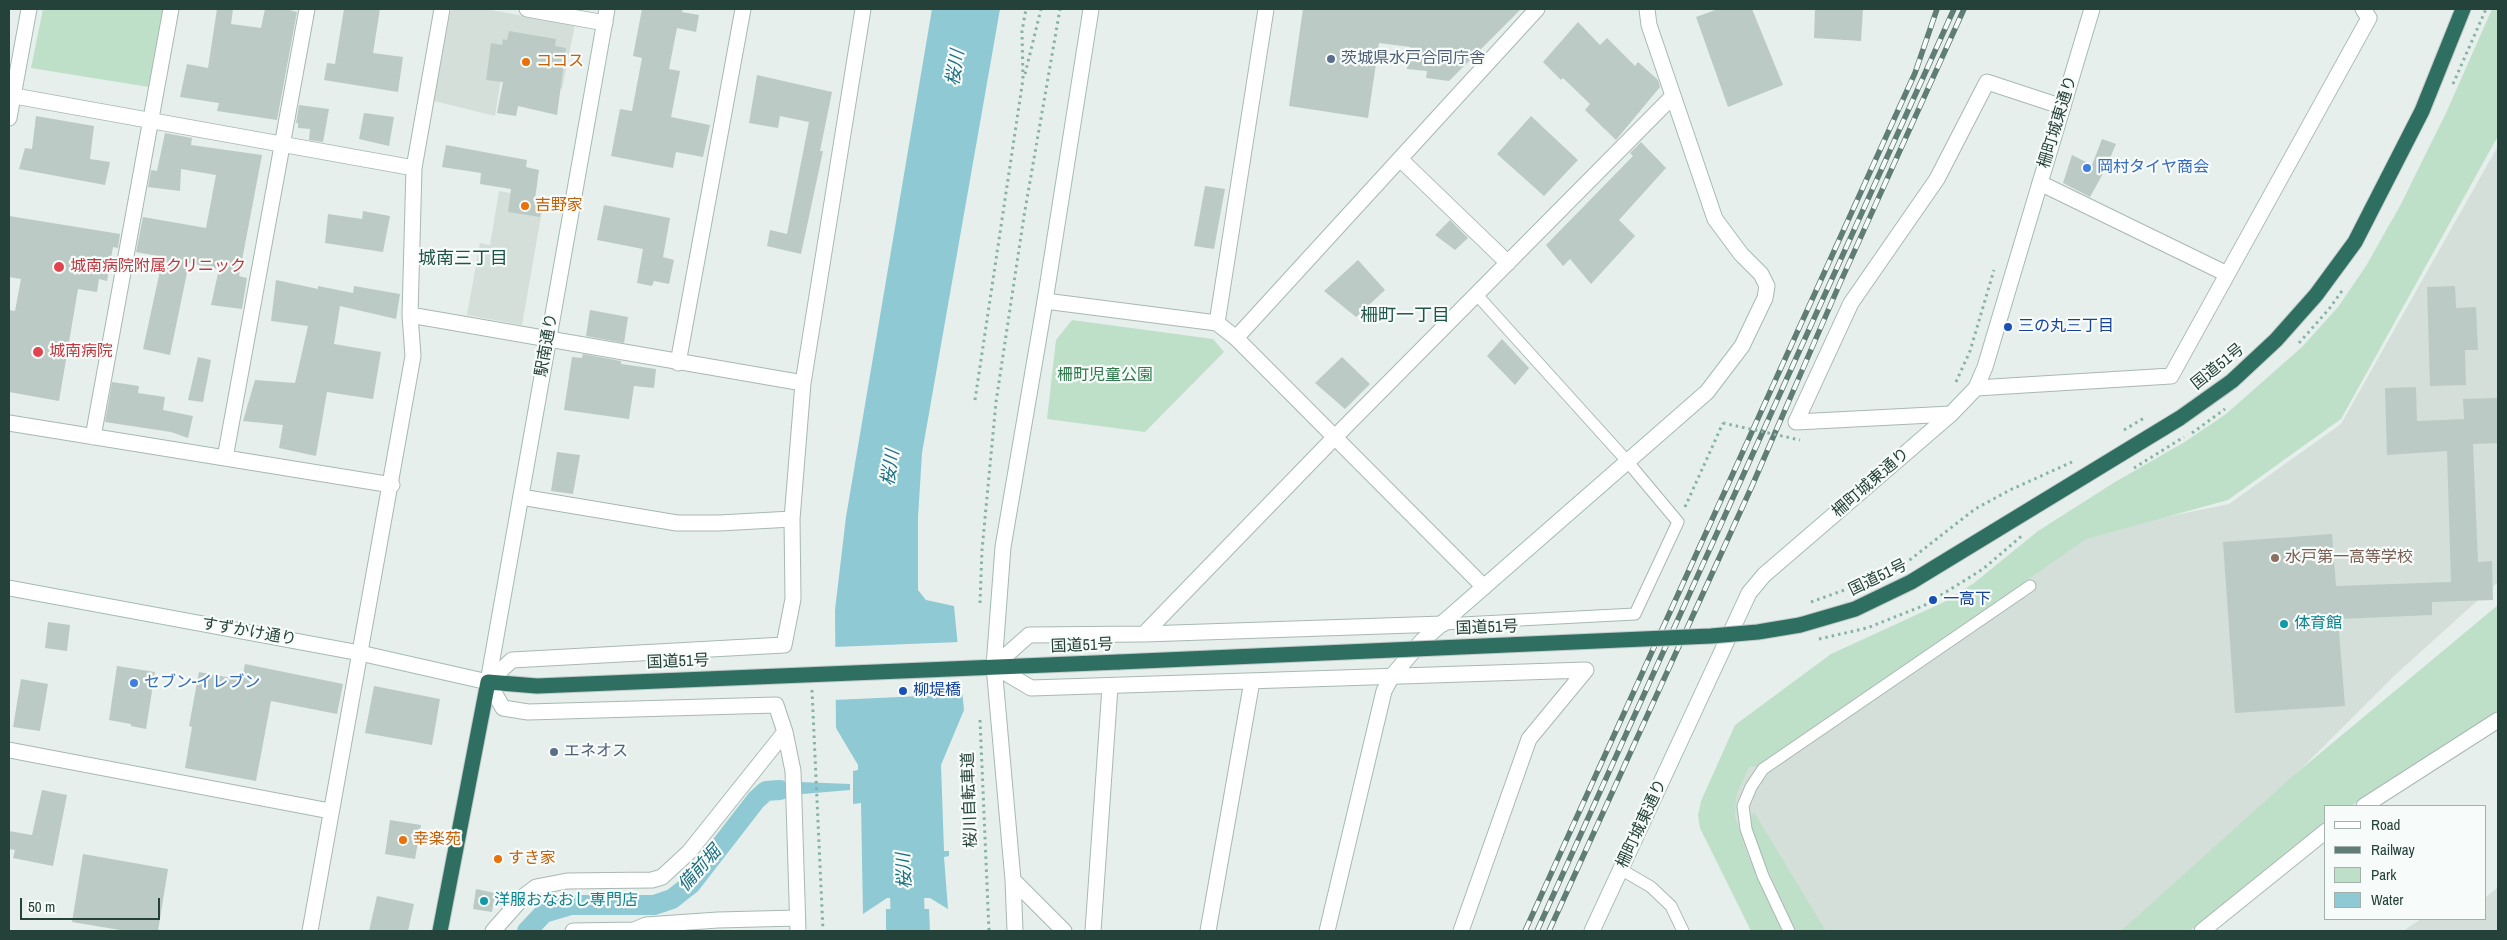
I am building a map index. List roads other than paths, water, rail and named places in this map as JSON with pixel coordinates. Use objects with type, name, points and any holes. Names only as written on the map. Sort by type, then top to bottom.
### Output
[{"type":"highway","name":"国道51号","points":[[488,682],[537,686],[1720,635],[1800,625],[1855,609],[1911,582],[2180,418],[2232,382],[2276,340],[2299,315],[2354,242],[2422,111],[2463,9]]},
{"type":"highway","points":[[440,931],[488,682]]},
{"type":"street","points":[[9,118],[11,95],[29,9]]},
{"type":"street","points":[[93,437],[172,9]]},
{"type":"street","points":[[225,458],[307,9]]},
{"type":"street","points":[[310,931],[330,811],[392,485],[413,356],[410,315],[414,168],[442,9]]},
{"type":"street","points":[[527,9],[606,16]]},
{"type":"street","points":[[678,363],[742,9]]},
{"type":"street","points":[[573,931],[634,930],[646,925],[797,924],[793,771],[785,732],[776,705],[528,712],[504,708],[488,682],[512,660],[784,645],[793,599],[792,519],[803,383],[863,9]]},
{"type":"street","points":[[1015,931],[1013,880],[994,666],[1003,547],[1045,301],[1091,9]]},
{"type":"street","points":[[1217,323],[1266,9]]},
{"type":"street","points":[[1236,338],[1537,9]]},
{"type":"street","points":[[1327,931],[1384,691],[1392,676],[1406,657],[1442,624],[1707,392],[1742,346],[1765,298],[1767,286],[1761,274],[1741,254],[1715,218],[1649,25],[1647,9]]},
{"type":"street","name":"柵町城東通り","points":[[1592,931],[1622,870],[1742,605],[1752,588],[1764,575],[1951,414],[1976,388],[1985,367],[2092,9]]},
{"type":"street","points":[[1976,388],[2171,376],[2368,18],[2363,9]]},
{"type":"street","name":"駅南通り","points":[[488,682],[606,16]]},
{"type":"street","points":[[1951,414],[1796,422],[1851,303],[1938,179],[1987,82],[2063,108]]},
{"type":"street","points":[[11,95],[414,168]]},
{"type":"street","points":[[1144,634],[1673,96]]},
{"type":"street","points":[[1400,159],[1508,263]]},
{"type":"street","points":[[2040,183],[2227,274]]},
{"type":"street","points":[[1045,301],[1217,323],[1236,338],[1334,439],[1484,587]]},
{"type":"street","points":[[410,315],[678,363],[803,383]]},
{"type":"street","points":[[9,424],[392,485]]},
{"type":"street","points":[[520,497],[677,523],[792,519]]},
{"type":"street","name":"すずかけ通り","points":[[9,588],[360,653],[488,682]]},
{"type":"street","points":[[994,666],[1028,635],[1144,634],[1442,624]]},
{"type":"street","points":[[994,666],[1031,688],[1110,687],[1586,670],[1529,739],[1461,931]]},
{"type":"street","points":[[1208,931],[1252,681]]},
{"type":"street","points":[[1093,931],[1110,687]]},
{"type":"street","points":[[2366,805],[2498,720]]},
{"type":"street","points":[[493,931],[524,896],[536,887],[567,881],[652,880],[662,878],[689,852],[785,732]]},
{"type":"street","points":[[9,750],[330,811]]},
{"type":"street","points":[[2202,931],[2324,833]]},
{"type":"street","points":[[1013,880],[1064,931]]},
{"type":"lane","points":[[1442,624],[1635,614],[1678,522],[1627,461],[1477,294]]},
{"type":"lane","points":[[1789,931],[1763,876],[1746,829],[1743,806],[1763,769],[2030,586]]},
{"type":"lane","points":[[1622,870],[1651,887],[1672,906],[1683,931]]},
{"type":"water","points":[[932,9],[1000,9],[922,453],[918,517],[918,590],[926,600],[954,606],[964,710],[941,765],[944,851],[949,851],[949,856],[944,857],[948,909],[930,898],[887,898],[863,914],[861,803],[853,804],[853,771],[858,770],[858,765],[836,728],[835,610],[846,517]]},
{"type":"water","points":[[800,782],[850,784],[850,790],[768,797],[760,805],[752,795],[766,785]]},
{"type":"water","points":[[541,908],[548,918],[536,931],[520,931]]},
{"type":"water","points":[[886,909],[929,909],[930,931],[886,931]]},
{"type":"waterway","name":"備前堀","points":[[527,931],[544,913],[571,905],[654,905],[672,899],[691,884],[756,800],[766,791],[780,790]]},
{"type":"waterway","name":"桜川","points":[[906,852],[908,931]]},
{"type":"railway","points":[[1525,931],[1915,73],[1937,9]]},
{"type":"railway","points":[[1537,931],[1954,9]]},
{"type":"railway","points":[[1549,931],[1752,486],[1840,283],[1964,9]]},
{"type":"place","name":"茨城県水戸合同庁舎","points":[[1331,59]]},
{"type":"place","name":"ココス","points":[[526,62]]},
{"type":"place","name":"岡村タイヤ商会","points":[[2087,168]]},
{"type":"place","name":"吉野家","points":[[525,206]]},
{"type":"place","name":"城南病院附属クリニック","points":[[59,267]]},
{"type":"place","name":"三の丸三丁目","points":[[2008,327]]},
{"type":"place","name":"城南病院","points":[[38,352]]},
{"type":"place","name":"水戸第一高等学校","points":[[2275,558]]},
{"type":"place","name":"一高下","points":[[1933,600]]},
{"type":"place","name":"体育館","points":[[2284,624]]},
{"type":"place","name":"セブン-イレブン","points":[[134,683]]},
{"type":"place","name":"柳堤橋","points":[[903,691]]},
{"type":"place","name":"エネオス","points":[[554,752]]},
{"type":"place","name":"幸楽苑","points":[[403,840]]},
{"type":"place","name":"すき家","points":[[498,859]]},
{"type":"place","name":"洋服おなおし専門店","points":[[484,901]]},
{"type":"district","name":"城南三丁目","points":[[463,259]]},
{"type":"district","name":"柵町一丁目","points":[[1405,316]]},
{"type":"park label","name":"柵町児童公園","points":[[1105,376]]}]
